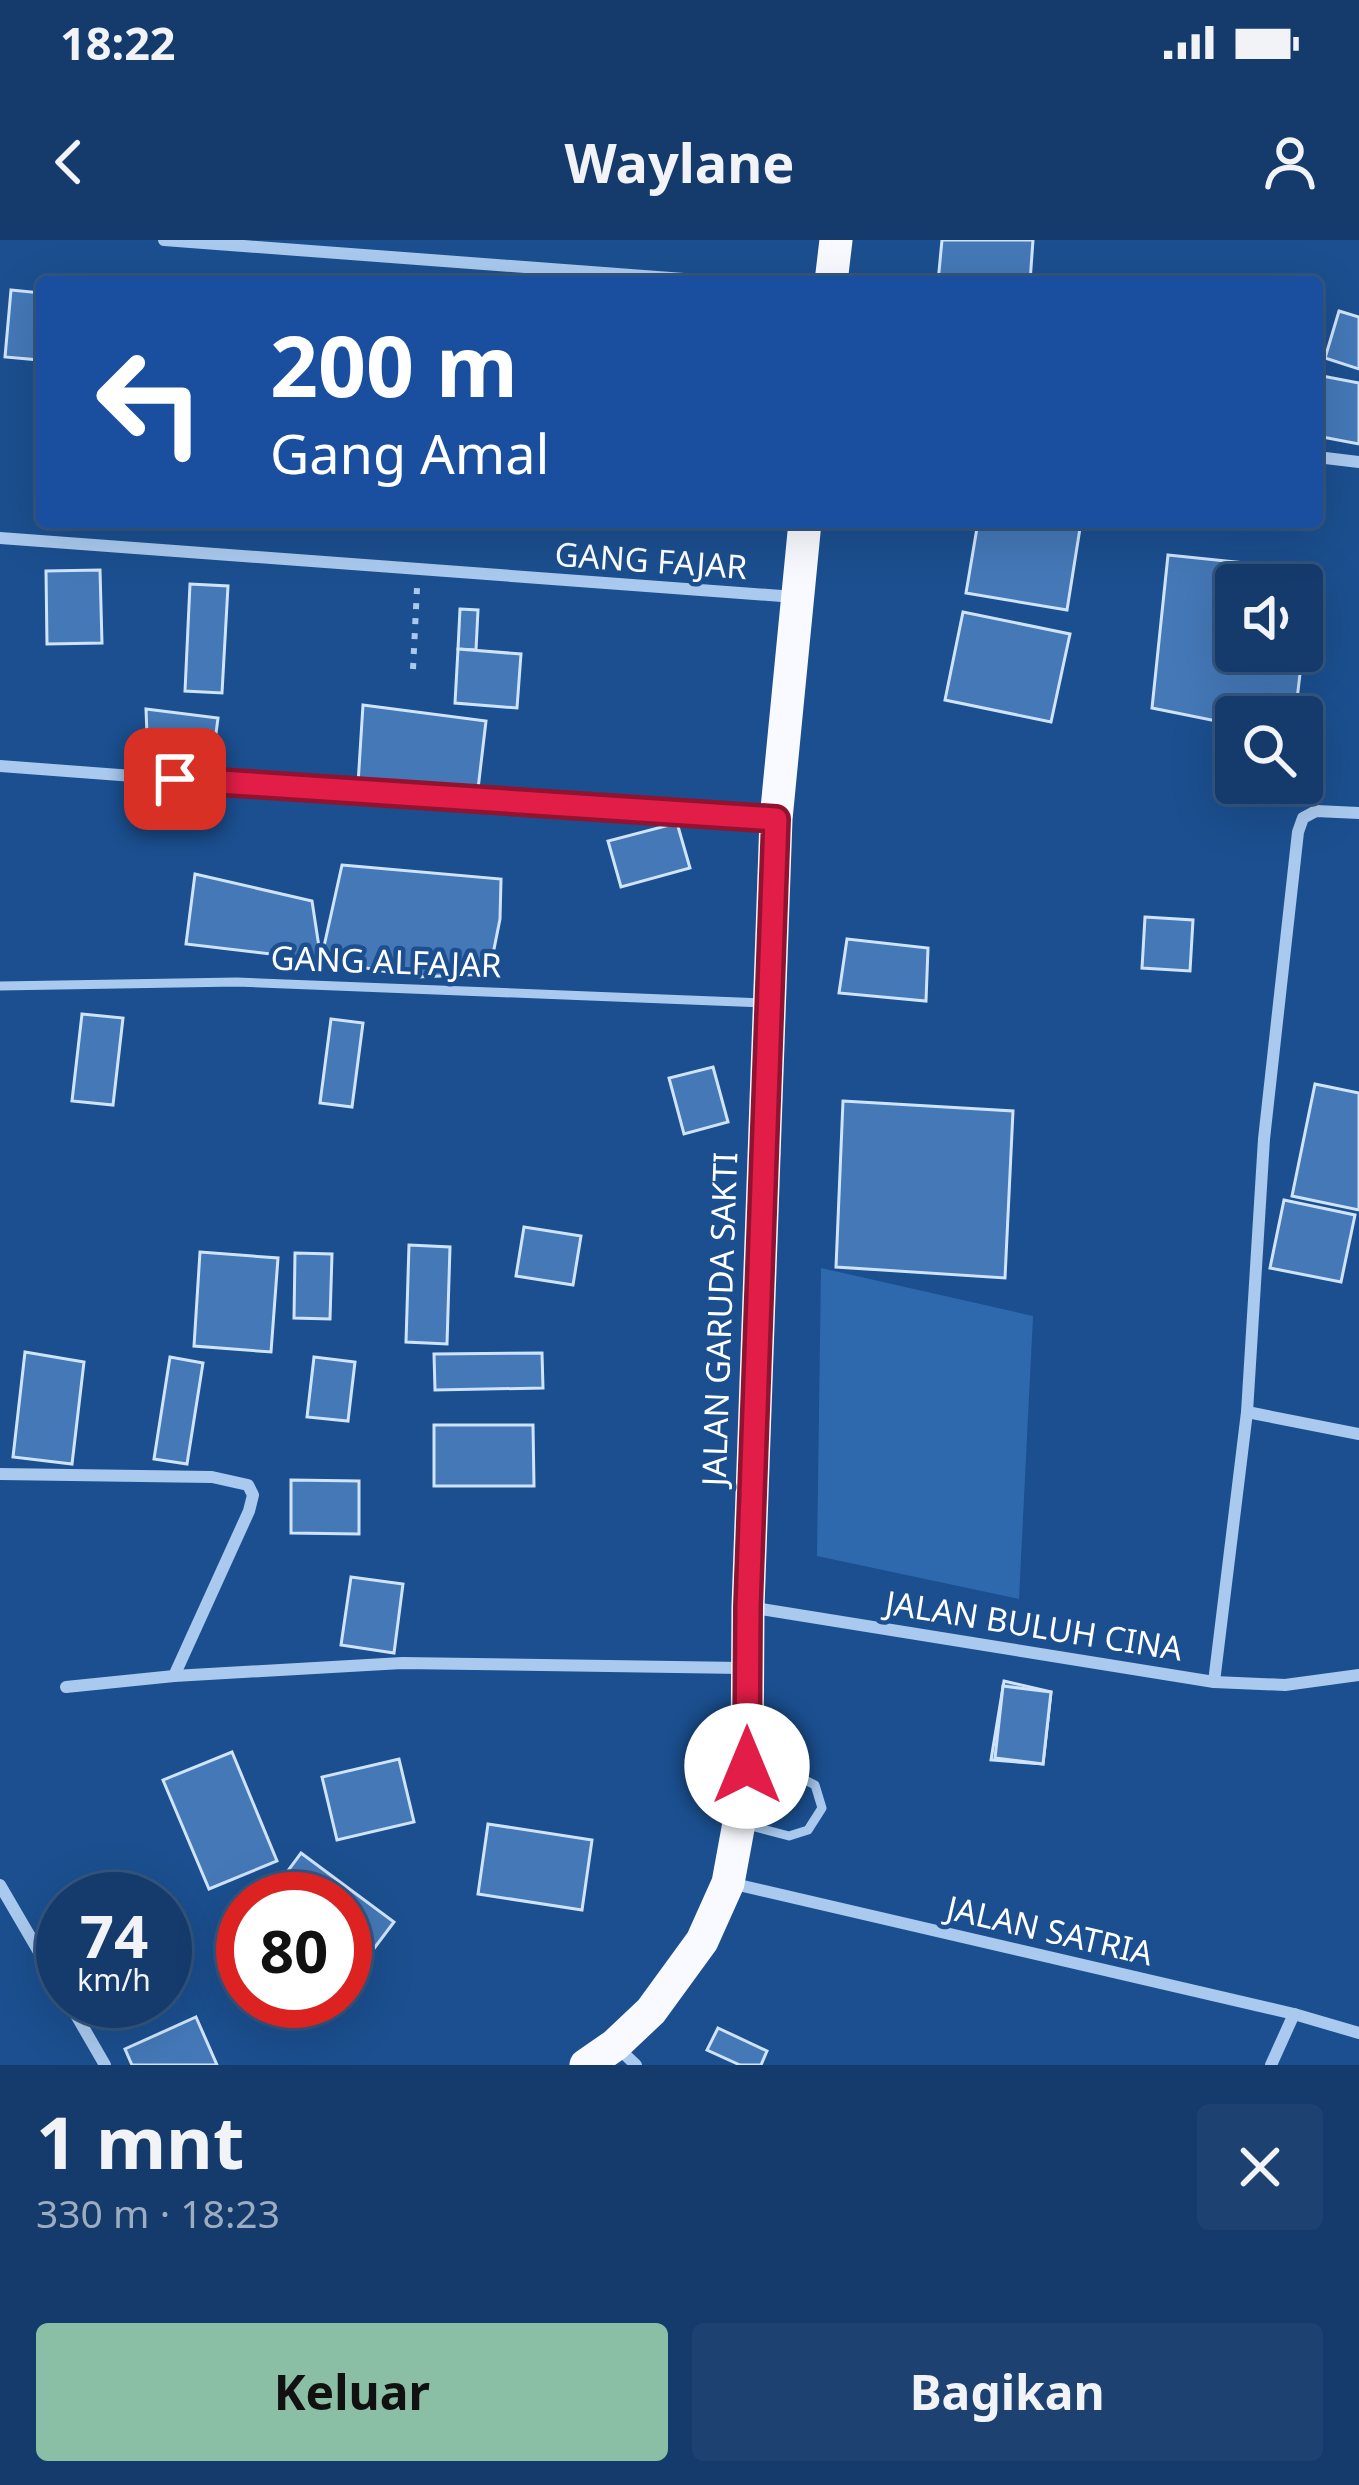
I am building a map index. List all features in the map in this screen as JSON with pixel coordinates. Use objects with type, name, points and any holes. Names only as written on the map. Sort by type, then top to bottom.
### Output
[{"type":"highway","points":[[832,276],[836,240]]},
{"type":"highway","name":"JALAN GARUDA SAKTI","points":[[586,2065],[625,2055],[702,1941],[728,1883],[739,1823],[747,1766],[746,1668],[776,819],[804,528]]},
{"type":"street","points":[[164,240],[644,276]]},
{"type":"street","points":[[1323,458],[1359,462]]},
{"type":"street","name":"GANG FAJAR","points":[[0,538],[796,597]]},
{"type":"street","points":[[0,766],[776,819]]},
{"type":"street","name":"JALAN BULUH CINA","points":[[748,1607],[1214,1682],[1246,1412],[1264,1139],[1298,832],[1303,818],[1316,811],[1359,813]]},
{"type":"street","points":[[1246,1412],[1359,1434]]},
{"type":"street","points":[[0,1474],[229,1480],[248,1485],[253,1495],[249,1511],[173,1676]]},
{"type":"street","points":[[66,1687],[402,1663],[746,1668]]},
{"type":"street","points":[[1214,1682],[1285,1684],[1359,1675]]},
{"type":"street","name":"JALAN SATRIA","points":[[728,1883],[1359,2032]]},
{"type":"street","points":[[0,1885],[36,1947]]},
{"type":"street","points":[[1271,2065],[1294,2014]]},
{"type":"street","points":[[84,2028],[105,2065]]},
{"type":"lane","name":"GANG ALFAJAR","points":[[0,986],[237,982],[770,1004]]},
{"type":"lane","points":[[739,1823],[789,1836],[808,1830],[821,1808],[815,1785],[747,1766]]},
{"type":"path","points":[[413,669],[418,572]]},
{"type":"shaded area","points":[[821,1268],[1033,1316],[1019,1599],[817,1556]]},
{"type":"building","points":[[942,240],[1033,240],[1030,276],[939,276]]},
{"type":"building","points":[[11,290],[36,292],[36,360],[5,357]]},
{"type":"building","points":[[1339,311],[1359,317],[1359,369],[1325,358]]},
{"type":"building","points":[[1323,376],[1359,383],[1359,444],[1323,437]]},
{"type":"building","points":[[977,528],[1080,528],[1067,610],[966,593]]},
{"type":"building","points":[[1168,555],[1254,564],[1215,564],[1215,672],[1300,672],[1297,696],[1215,696],[1215,721],[1152,708]]},
{"type":"building","points":[[100,570],[102,643],[47,644],[46,571]]},
{"type":"building","points":[[190,584],[228,586],[222,693],[185,691]]},
{"type":"building","points":[[460,609],[478,610],[476,650],[458,649]]},
{"type":"building","points":[[963,612],[1070,634],[1051,722],[945,700]]},
{"type":"building","points":[[458,649],[521,654],[517,708],[455,703]]},
{"type":"building","points":[[363,705],[486,721],[478,789],[358,784]]},
{"type":"building","points":[[146,709],[218,718],[212,764],[148,762]]},
{"type":"building","points":[[677,823],[690,868],[621,887],[608,841]]},
{"type":"building","points":[[342,865],[501,879],[500,919],[489,974],[416,977],[321,960]]},
{"type":"building","points":[[195,874],[312,901],[321,960],[186,944]]},
{"type":"building","points":[[1145,917],[1193,920],[1190,971],[1142,968]]},
{"type":"building","points":[[847,939],[928,948],[926,1001],[839,993]]},
{"type":"building","points":[[82,1014],[123,1018],[113,1105],[72,1101]]},
{"type":"building","points":[[331,1019],[363,1023],[352,1107],[320,1103]]},
{"type":"building","points":[[713,1067],[728,1122],[684,1134],[669,1078]]},
{"type":"building","points":[[1315,1084],[1359,1093],[1359,1210],[1292,1196]]},
{"type":"building","points":[[843,1101],[1013,1111],[1005,1278],[836,1267]]},
{"type":"building","points":[[1284,1200],[1355,1215],[1341,1282],[1270,1268]]},
{"type":"building","points":[[524,1227],[581,1236],[573,1285],[516,1276]]},
{"type":"building","points":[[409,1245],[450,1247],[447,1344],[406,1342]]},
{"type":"building","points":[[200,1252],[278,1258],[271,1352],[194,1346]]},
{"type":"building","points":[[295,1253],[332,1254],[330,1319],[294,1318]]},
{"type":"building","points":[[25,1352],[84,1362],[72,1464],[13,1457]]},
{"type":"building","points":[[542,1353],[543,1388],[435,1390],[434,1354]]},
{"type":"building","points":[[170,1357],[203,1363],[187,1464],[154,1459]]},
{"type":"building","points":[[314,1357],[355,1362],[348,1421],[307,1417]]},
{"type":"building","points":[[434,1425],[533,1425],[534,1486],[434,1486]]},
{"type":"building","points":[[291,1480],[359,1481],[359,1534],[291,1533]]},
{"type":"building","points":[[351,1577],[403,1584],[394,1653],[341,1645]]},
{"type":"building","points":[[1004,1681],[1051,1692],[1043,1764],[991,1760]]},
{"type":"building","points":[[1003,1686],[1051,1692],[1043,1764],[995,1758]]},
{"type":"building","points":[[232,1752],[277,1861],[250,1872],[216,1872],[216,1886],[209,1889],[163,1780]]},
{"type":"building","points":[[399,1759],[414,1822],[337,1840],[322,1777]]},
{"type":"building","points":[[488,1824],[592,1840],[582,1910],[478,1894]]},
{"type":"building","points":[[301,1853],[327,1872],[287,1872]]},
{"type":"building","points":[[372,1906],[394,1922],[372,1951]]},
{"type":"building","points":[[196,2017],[217,2065],[132,2065],[125,2049],[172,2028],[192,2028]]},
{"type":"building","points":[[718,2028],[767,2051],[761,2065],[740,2065],[707,2050]]},
{"type":"route","points":[[175,779],[776,819],[746,1668],[747,1766]]}]
